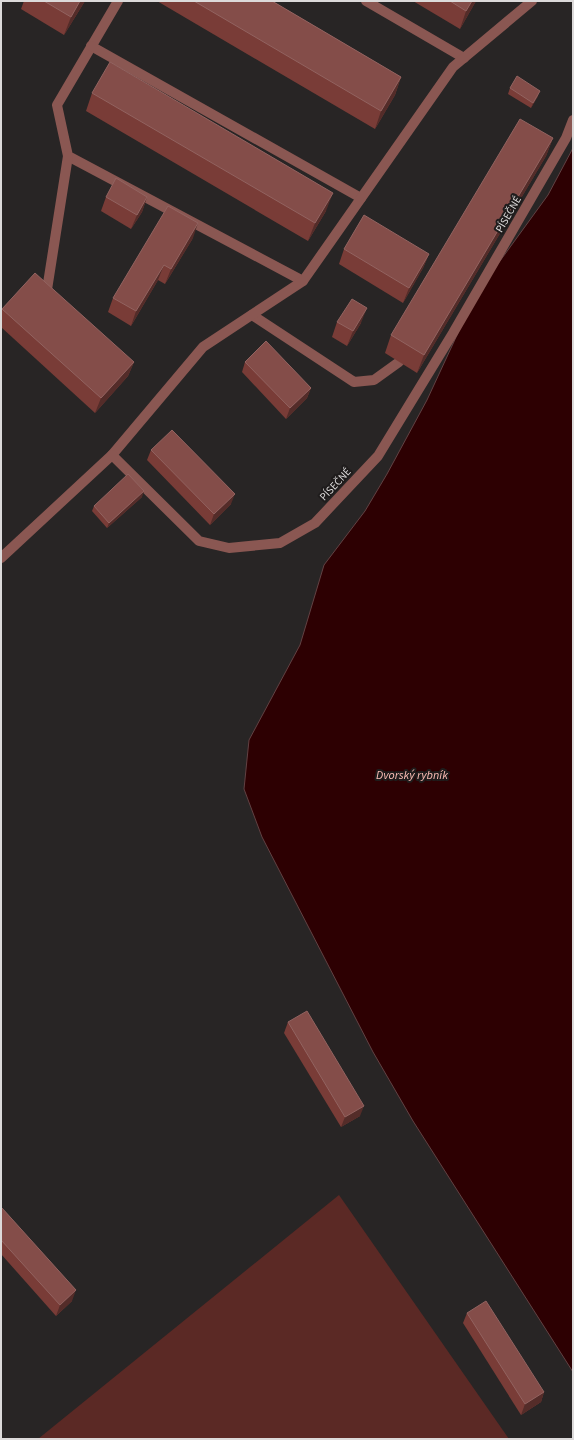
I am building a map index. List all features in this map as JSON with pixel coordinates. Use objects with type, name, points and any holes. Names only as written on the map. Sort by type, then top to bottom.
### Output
[{"type":"street","points":[[45,301],[68,156],[57,105],[118,1]]},
{"type":"street","points":[[366,1],[464,58]]},
{"type":"street","points":[[1,558],[112,455],[203,347],[303,281],[453,67],[532,1]]},
{"type":"street","points":[[92,46],[361,198]]},
{"type":"street","name":"PÍSEČNÉ","points":[[112,455],[200,541],[229,548],[280,543],[315,523],[378,456],[453,333],[566,138],[573,120]]},
{"type":"street","points":[[68,156],[303,281]]},
{"type":"street","points":[[252,315],[354,382],[374,380],[399,362]]},
{"type":"shaded area","points":[[339,1195],[509,1439],[38,1439]]},
{"type":"water","name":"Dvorský rybník","points":[[573,148],[573,1372],[413,1121],[373,1052],[262,837],[244,789],[249,740],[300,645],[324,565],[365,511],[387,474],[427,400],[476,294],[548,195]]},
{"type":"building","points":[[44,1],[80,1],[71,17]]},
{"type":"building","points":[[194,1],[272,1],[401,77],[381,111]]},
{"type":"building","points":[[450,1],[472,1],[466,11]]},
{"type":"building","points":[[110,62],[333,193],[315,223],[92,93]]},
{"type":"building","points":[[517,76],[540,91],[533,103],[510,88]]},
{"type":"building","points":[[520,119],[553,138],[424,355],[391,335]]},
{"type":"building","points":[[116,178],[147,197],[137,215],[106,197]]},
{"type":"building","points":[[168,206],[198,223],[171,269],[164,265],[136,311],[113,298]]},
{"type":"building","points":[[364,215],[429,254],[409,288],[344,249]]},
{"type":"building","points":[[35,273],[134,362],[101,398],[2,309]]},
{"type":"building","points":[[352,299],[367,308],[353,331],[337,322]]},
{"type":"building","points":[[266,341],[311,388],[290,408],[245,362]]},
{"type":"building","points":[[172,430],[235,494],[214,514],[151,450]]},
{"type":"building","points":[[128,474],[144,491],[109,523],[94,506]]},
{"type":"building","points":[[307,1011],[364,1106],[345,1117],[288,1022]]},
{"type":"building","points":[[2,1208],[76,1290],[60,1305],[1,1240]]},
{"type":"building","points":[[486,1301],[544,1392],[525,1404],[467,1313]]}]
